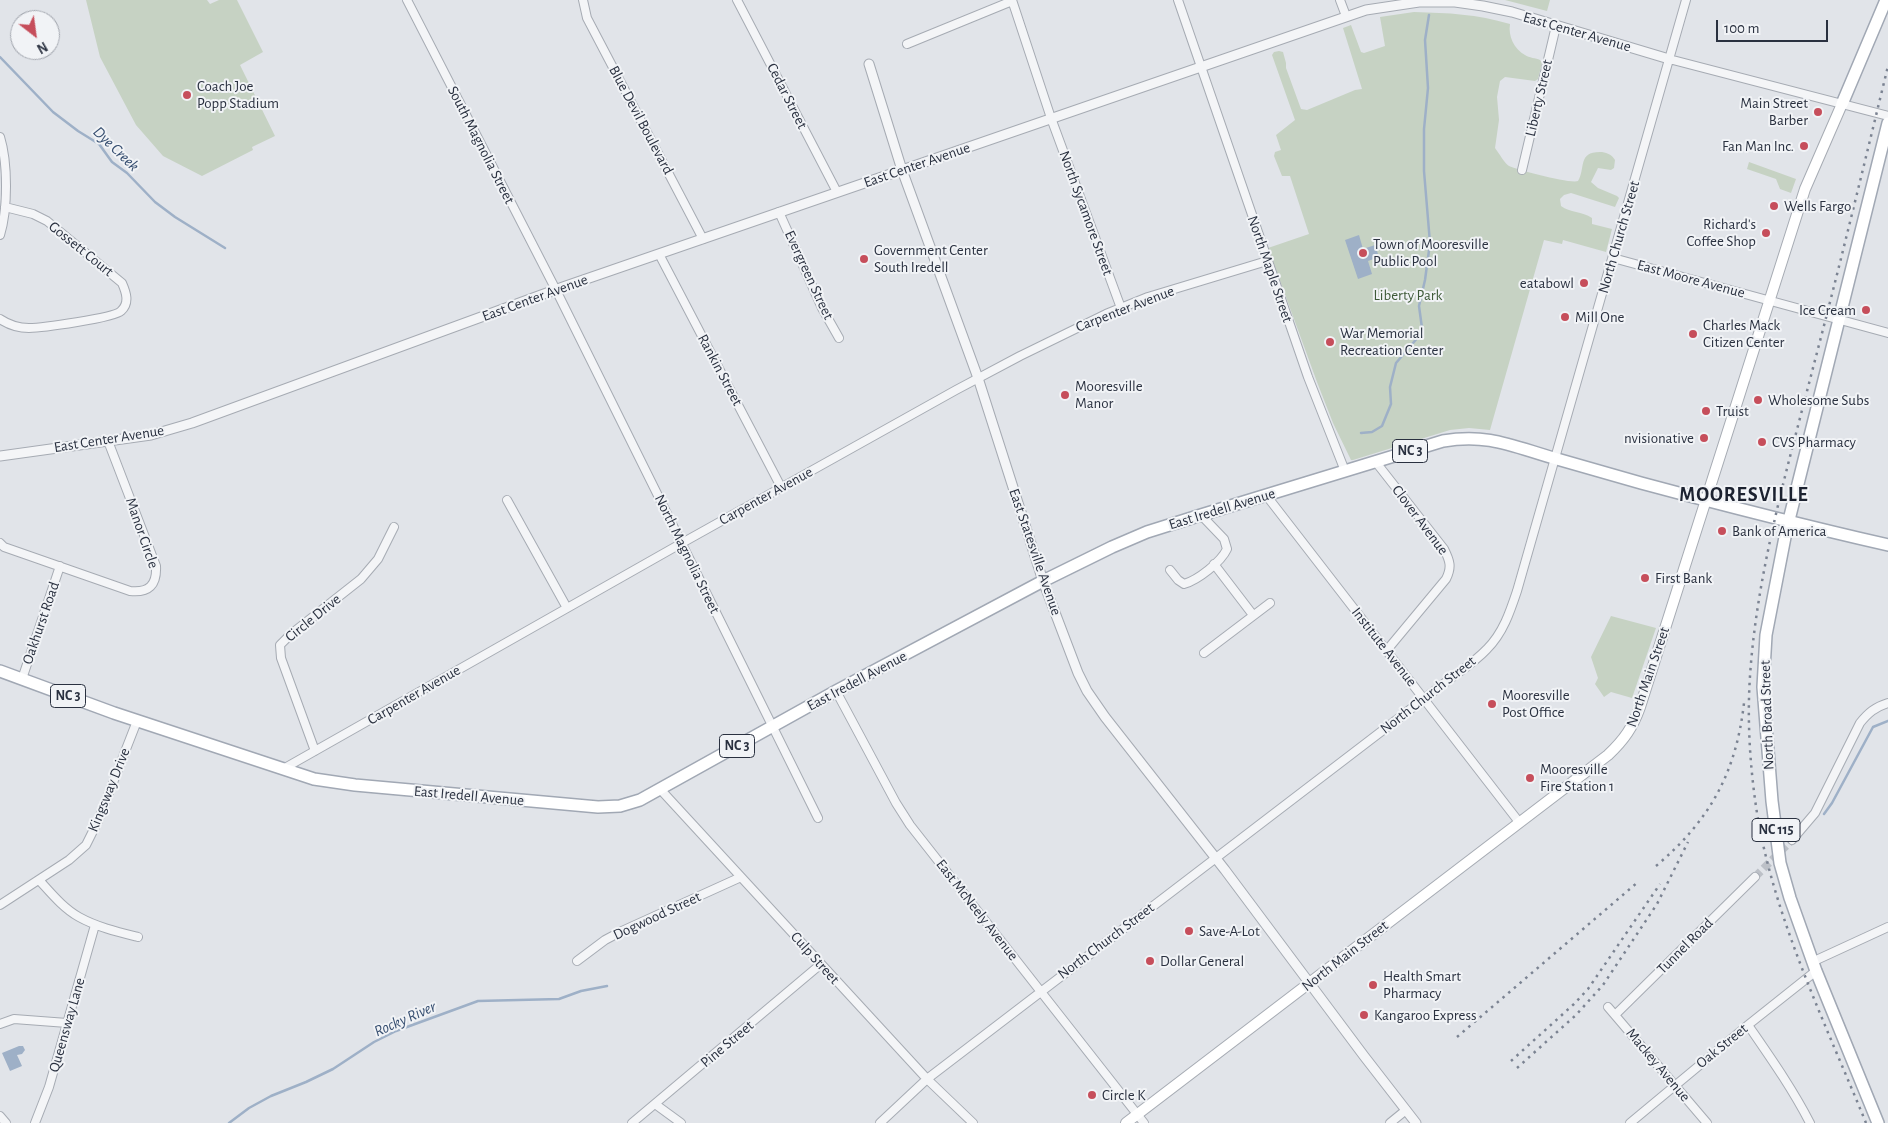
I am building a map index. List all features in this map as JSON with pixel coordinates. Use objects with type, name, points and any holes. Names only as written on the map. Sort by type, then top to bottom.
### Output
[{"type":"main road","points":[[1842,104],[1886,0]]},
{"type":"main road","name":"North Main Street","points":[[1126,1123],[1140,1119],[1310,983],[1623,742],[1634,726],[1805,189],[1842,104]]},
{"type":"main road","name":"North Broad Street","points":[[1878,1123],[1814,966],[1780,863],[1772,801],[1763,687],[1766,635],[1788,522],[1888,123]]},
{"type":"main road","name":"East Iredell Avenue","points":[[0,672],[314,779],[355,785],[598,807],[620,806],[640,800],[836,691],[1043,581],[1147,532],[1443,441],[1462,437],[1495,440],[1555,459],[1706,500]]},
{"type":"main road","name":"NC 3","points":[[1706,500],[1788,522],[1888,545]]},
{"type":"street","name":"South Magnolia Street","points":[[407,0],[556,290]]},
{"type":"street","name":"Blue Devil Boulevard","points":[[582,0],[587,18],[703,239]]},
{"type":"street","name":"Cedar Street","points":[[737,0],[837,192]]},
{"type":"street","name":"North Maple Street","points":[[1178,0],[1308,378],[1345,471]]},
{"type":"street","points":[[1340,0],[1346,16]]},
{"type":"street","name":"North Church Street","points":[[880,1123],[927,1079],[1488,649],[1506,623],[1518,591],[1686,0]]},
{"type":"street","points":[[907,44],[1012,1]]},
{"type":"street","name":"North Sycamore Street","points":[[1012,1],[1051,118],[1121,308]]},
{"type":"street","name":"East Center Avenue","points":[[0,456],[150,435],[192,424],[556,290],[779,212],[1346,16],[1390,5],[1419,2],[1455,2],[1483,6],[1669,59],[1888,116]]},
{"type":"street","name":"Liberty Street","points":[[1522,170],[1556,26]]},
{"type":"street","name":"East Statesville Avenue","points":[[869,64],[902,170],[978,378],[1043,581],[1066,643],[1087,691],[1105,718],[1215,858],[1416,1123]]},
{"type":"street","points":[[0,137],[5,166],[5,207],[0,235]]},
{"type":"street","name":"Gossett Court","points":[[0,319],[16,327],[31,328],[108,316],[120,312],[126,302],[127,293],[122,283],[47,221],[33,214],[5,207]]},
{"type":"street","name":"Evergreen Street","points":[[779,212],[822,308],[839,338]]},
{"type":"street","name":"Rankin Street","points":[[659,254],[781,487]]},
{"type":"street","name":"East Moore Avenue","points":[[1613,258],[1888,333]]},
{"type":"street","name":"Carpenter Avenue","points":[[283,769],[781,487],[978,378],[1062,334],[1148,297],[1267,261]]},
{"type":"street","name":"North Magnolia Street","points":[[556,290],[818,818]]},
{"type":"street","name":"Manor Circle","points":[[0,543],[60,566],[135,591],[141,592],[151,587],[157,577],[156,566],[108,441]]},
{"type":"street","name":"Clover Avenue","points":[[1375,461],[1444,549],[1450,561],[1450,571],[1446,579],[1387,650]]},
{"type":"street","name":"Institute Avenue","points":[[1266,495],[1519,822]]},
{"type":"street","points":[[507,500],[567,608]]},
{"type":"street","points":[[1170,570],[1184,584],[1192,582],[1223,557],[1227,548],[1224,539],[1202,515]]},
{"type":"street","name":"Circle Drive","points":[[315,751],[281,658],[280,645],[361,579],[378,559],[394,527]]},
{"type":"street","points":[[1214,564],[1253,616]]},
{"type":"street","name":"Oakhurst Road","points":[[22,679],[60,566]]},
{"type":"street","points":[[1204,653],[1270,603]]},
{"type":"street","name":"East McNeely Avenue","points":[[836,691],[896,803],[910,825],[1140,1119]]},
{"type":"street","points":[[1792,840],[1815,813],[1860,723],[1869,712],[1878,706],[1888,703]]},
{"type":"street","name":"Kingsway Drive","points":[[0,905],[76,856],[89,840],[137,720]]},
{"type":"street","name":"Culp Street","points":[[660,789],[927,1079],[973,1123]]},
{"type":"street","name":"Dogwood Street","points":[[577,961],[605,940],[622,931],[742,877]]},
{"type":"street","name":"Tunnel Road","points":[[1615,1015],[1754,877]]},
{"type":"street","points":[[39,880],[58,901],[95,925],[138,937]]},
{"type":"street","name":"Queensway Lane","points":[[35,1123],[49,1087],[95,925]]},
{"type":"street","name":"Oak Street","points":[[1630,1123],[1748,1025],[1814,966],[1888,927]]},
{"type":"street","name":"Pine Street","points":[[632,1123],[821,964]]},
{"type":"street","name":"Mackey Avenue","points":[[1608,1007],[1707,1123]]},
{"type":"street","points":[[0,1024],[14,1019],[67,1023]]},
{"type":"street","points":[[1748,1025],[1776,1064],[1810,1123]]},
{"type":"street","points":[[655,1104],[681,1123]]},
{"type":"street","points":[[1390,1123],[1406,1110]]},
{"type":"street","points":[[0,1116],[6,1123]]},
{"type":"green space","name":"Coach Joe Popp Stadium","points":[[86,0],[207,0],[210,4],[219,0],[237,0],[263,52],[240,65],[275,136],[252,147],[253,150],[202,176],[163,156],[136,125],[100,57]]},
{"type":"green space","points":[[1505,0],[1550,0],[1547,11]]},
{"type":"green space","name":"Liberty Park","points":[[1414,12],[1486,18],[1510,24],[1511,38],[1515,46],[1527,56],[1540,60],[1542,63],[1538,79],[1535,81],[1505,77],[1500,81],[1497,97],[1499,120],[1495,148],[1509,166],[1544,176],[1573,181],[1578,181],[1584,161],[1589,154],[1602,152],[1608,154],[1615,160],[1614,168],[1611,170],[1598,168],[1591,182],[1598,188],[1619,198],[1615,207],[1571,193],[1564,195],[1560,199],[1561,206],[1592,218],[1592,224],[1612,229],[1606,252],[1563,240],[1562,244],[1544,240],[1490,430],[1469,428],[1450,430],[1351,460],[1333,423],[1268,248],[1309,234],[1290,176],[1282,176],[1274,156],[1275,152],[1281,150],[1276,135],[1295,120],[1272,55],[1274,52],[1283,52],[1286,68],[1301,109],[1307,110],[1355,90],[1362,89],[1343,28],[1351,25],[1361,52],[1364,53],[1385,46],[1380,17]]},
{"type":"green space","points":[[1749,162],[1796,179],[1791,193],[1780,189],[1776,179],[1747,169]]},
{"type":"green space","points":[[1611,616],[1656,628],[1632,698],[1611,692],[1604,697],[1595,684],[1598,678],[1591,657]]},
{"type":"water","name":"Town of Mooresville Public Pool","points":[[1359,235],[1363,249],[1375,245],[1379,257],[1368,261],[1372,274],[1358,279],[1345,240]]},
{"type":"water","points":[[23,1046],[25,1050],[22,1054],[17,1055],[22,1066],[10,1071],[2,1053]]},
{"type":"waterway","points":[[1361,433],[1372,432],[1382,426],[1391,404],[1390,387],[1396,363],[1419,336],[1422,328],[1419,306],[1430,243],[1424,171],[1424,129],[1428,88],[1425,40],[1429,15]]},
{"type":"waterway","name":"Dye Creek","points":[[0,57],[53,112],[99,144],[112,162],[127,173],[155,202],[175,217],[225,248]]},
{"type":"waterway","points":[[1824,814],[1832,803],[1873,727],[1888,721]]},
{"type":"waterway","name":"Rocky River","points":[[229,1123],[249,1108],[271,1096],[333,1069],[374,1042],[396,1031],[478,1001],[559,999],[581,991],[607,986]]},
{"type":"tunnel","points":[[1755,877],[1792,840]]},
{"type":"railway","points":[[1866,1123],[1818,1010],[1788,931],[1765,852],[1757,813],[1751,762],[1749,693],[1759,597],[1766,558],[1888,66]]},
{"type":"railway","points":[[1656,866],[1691,832],[1717,794],[1727,774],[1734,752],[1744,703]]},
{"type":"railway","points":[[1517,1068],[1576,1015],[1603,985],[1657,904],[1688,842]]},
{"type":"railway","points":[[1457,1037],[1638,882]]},
{"type":"railway","points":[[1511,1061],[1588,989],[1660,884]]},
{"type":"place","name":"Coach Joe Popp Stadium","points":[[187,95]]},
{"type":"place","name":"Main Street Barber","points":[[1818,112]]},
{"type":"place","name":"Fan Man Inc.","points":[[1804,146]]},
{"type":"place","name":"Wells Fargo","points":[[1774,206]]},
{"type":"place","name":"Richard's Coffee Shop","points":[[1766,233]]},
{"type":"place","name":"Town of Mooresville Public Pool","points":[[1363,253]]},
{"type":"place","name":"Government Center South Iredell","points":[[864,259]]},
{"type":"place","name":"eatabowl","points":[[1584,283]]},
{"type":"place","name":"Ice Cream","points":[[1866,310]]},
{"type":"place","name":"Mill One","points":[[1565,317]]},
{"type":"place","name":"Charles Mack Citizen Center","points":[[1693,334]]},
{"type":"place","name":"War Memorial Recreation Center","points":[[1330,342]]},
{"type":"place","name":"Mooresville Manor","points":[[1065,395]]},
{"type":"place","name":"Wholesome Subs","points":[[1758,400]]},
{"type":"place","name":"Truist","points":[[1706,411]]},
{"type":"place","name":"nvisionative","points":[[1704,438]]},
{"type":"place","name":"CVS Pharmacy","points":[[1762,442]]},
{"type":"place","name":"Bank of America","points":[[1722,531]]},
{"type":"place","name":"First Bank","points":[[1645,578]]},
{"type":"place","name":"Mooresville Post Office","points":[[1492,704]]},
{"type":"place","name":"Mooresville Fire Station 1","points":[[1530,778]]},
{"type":"place","name":"Save-A-Lot","points":[[1189,931]]},
{"type":"place","name":"Dollar General","points":[[1150,961]]},
{"type":"place","name":"Health Smart Pharmacy","points":[[1373,985]]},
{"type":"place","name":"Kangaroo Express","points":[[1364,1015]]},
{"type":"place","name":"Circle K","points":[[1092,1095]]},
{"type":"district","name":"MOORESVILLE","points":[[1744,495]]}]
